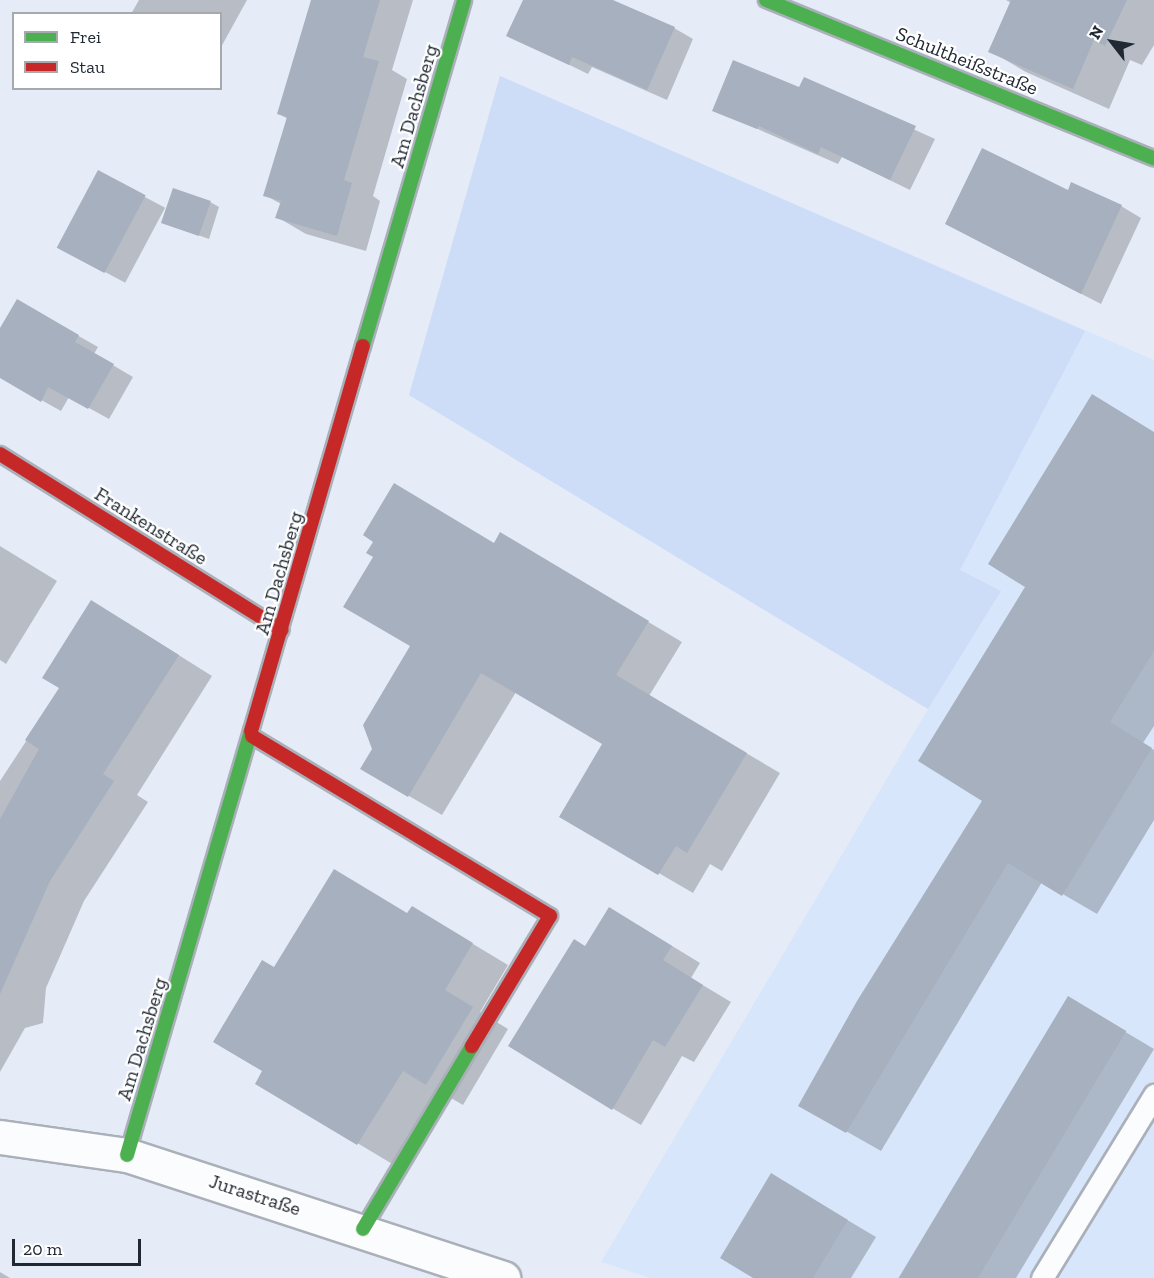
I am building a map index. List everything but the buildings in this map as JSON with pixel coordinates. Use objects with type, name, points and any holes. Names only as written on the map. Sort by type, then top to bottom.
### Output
[{"type":"street","name":"Am Dachsberg","points":[[128,1155],[252,736],[464,0]]},
{"type":"street","name":"Schultheißstraße","points":[[766,0],[1154,158]]},
{"type":"street","name":"Frankenstraße","points":[[0,454],[282,630]]},
{"type":"street","points":[[252,736],[550,916],[363,1229]]},
{"type":"street","name":"Jurastraße","points":[[0,1137],[128,1155],[363,1229],[503,1278]]},
{"type":"lane","points":[[1042,1278],[1154,1095]]},
{"type":"shaded area","points":[[500,76],[1154,360],[1154,1278],[650,1278],[601,1262],[928,709],[409,395]]},
{"type":"shaded area","points":[[500,76],[1085,331],[960,570],[1001,591],[928,709],[409,395]]},
{"type":"traffic: fast","points":[[363,346],[464,0]]},
{"type":"traffic: fast","points":[[766,0],[1154,158]]},
{"type":"traffic: fast","points":[[127,1155],[251,731]]},
{"type":"traffic: fast","points":[[363,1229],[472,1046]]},
{"type":"traffic: jam","points":[[251,731],[363,346]]},
{"type":"traffic: jam","points":[[0,454],[282,630]]},
{"type":"traffic: jam","points":[[252,736],[550,916],[472,1046]]}]
